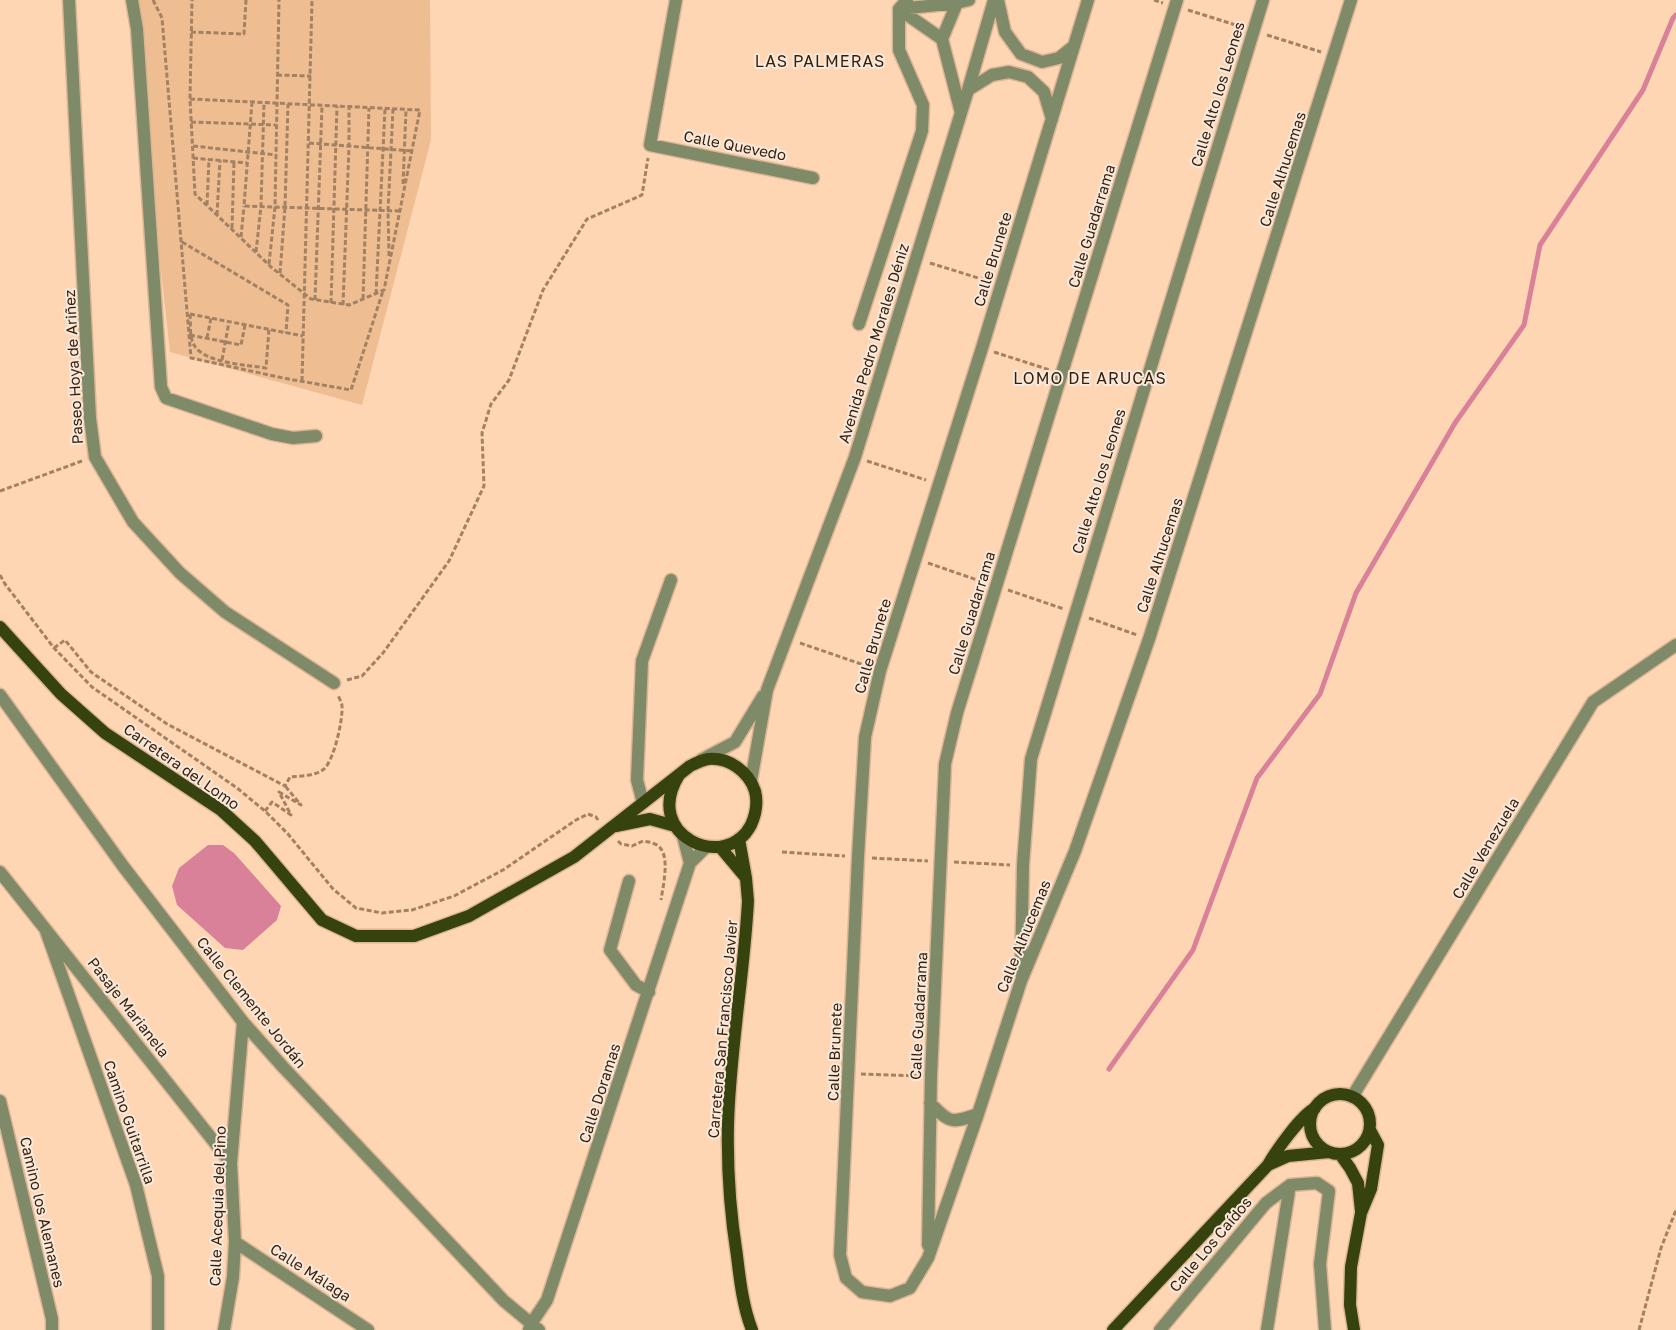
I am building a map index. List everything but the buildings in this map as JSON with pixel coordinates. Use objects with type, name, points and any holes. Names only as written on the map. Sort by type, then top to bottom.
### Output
[{"type":"main road","name":"Carretera del Lomo","points":[[0,627],[61,694],[105,733],[221,810],[255,841],[322,920],[356,936],[414,936],[469,916],[574,857],[679,774]]},
{"type":"main road","points":[[710,759],[723,760],[742,770],[751,781],[757,806],[748,830],[739,839],[720,847],[706,847],[694,843],[683,836],[675,826],[670,813],[669,799],[672,786],[679,774],[690,766],[710,759]]},
{"type":"main road","points":[[611,829],[650,819],[675,826]]},
{"type":"main road","name":"Carretera San Francisco Javier","points":[[739,839],[746,878],[747,921],[733,1050],[728,1123],[728,1159],[732,1228],[748,1320],[752,1330]]},
{"type":"main road","points":[[720,847],[746,878]]},
{"type":"main road","points":[[1268,1165],[1288,1156],[1335,1153],[1350,1152],[1359,1148],[1366,1140],[1370,1130],[1370,1120],[1367,1110],[1361,1102],[1352,1096],[1342,1094],[1322,1100],[1315,1108],[1311,1118],[1311,1128],[1314,1138],[1320,1146],[1335,1153],[1350,1168],[1358,1183],[1361,1213]]},
{"type":"main road","points":[[1113,1330],[1268,1165],[1276,1151],[1306,1113],[1315,1108]]},
{"type":"main road","points":[[1354,1330],[1350,1305],[1351,1267],[1361,1213],[1372,1189],[1378,1145],[1370,1130]]},
{"type":"street","name":"Paseo Hoya de Ariñez","points":[[69,0],[90,418],[95,457],[133,522],[180,573],[225,612],[334,683]]},
{"type":"street","points":[[132,0],[138,28],[161,387],[166,398],[272,434],[293,438],[316,436]]},
{"type":"street","points":[[650,145],[676,0]]},
{"type":"street","points":[[996,0],[1006,32],[1021,54],[1042,62],[1059,58],[1074,46]]},
{"type":"street","name":"Avenida Pedro Morales Déniz","points":[[767,690],[855,457],[996,0]]},
{"type":"street","name":"Calle Brunete","points":[[890,1296],[862,1292],[846,1278],[840,1255],[865,737],[880,671],[982,348],[1088,0]]},
{"type":"street","name":"Calle Guadarrama","points":[[928,1258],[930,1103],[945,764],[957,713],[1177,0]]},
{"type":"street","name":"Calle Alto los Leones","points":[[1021,981],[1023,865],[1031,759],[1263,0]]},
{"type":"street","name":"Calle Alhucemas","points":[[890,1296],[910,1288],[928,1258],[978,1114],[1021,981],[1075,851],[1149,639],[1351,0]]},
{"type":"street","points":[[903,5],[962,1]]},
{"type":"street","points":[[942,40],[962,1]]},
{"type":"street","points":[[903,5],[942,40],[961,113]]},
{"type":"street","points":[[859,324],[922,131],[923,105],[899,50],[903,5]]},
{"type":"street","points":[[968,90],[992,75],[1009,72],[1028,77],[1044,92],[1052,119]]},
{"type":"street","name":"Calle Quevedo","points":[[650,145],[813,178]]},
{"type":"street","points":[[643,803],[637,780],[642,661],[671,580]]},
{"type":"street","name":"Calle Venezuela","points":[[1352,1096],[1593,702],[1676,645]]},
{"type":"street","points":[[690,766],[735,742],[767,690]]},
{"type":"street","points":[[751,781],[767,690]]},
{"type":"street","name":"Calle Clemente Jordán","points":[[0,695],[123,866],[243,1022],[283,1068],[504,1301],[533,1328]]},
{"type":"street","points":[[683,836],[690,863]]},
{"type":"street","points":[[690,863],[706,847]]},
{"type":"street","name":"Calle Doramas","points":[[533,1328],[547,1300],[690,863]]},
{"type":"street","name":"Pasaje Marianela","points":[[0,872],[231,1163]]},
{"type":"street","points":[[629,881],[610,950],[636,985],[649,992]]},
{"type":"street","name":"Camino Guitarrilla","points":[[46,931],[136,1185],[158,1276],[158,1330]]},
{"type":"street","name":"Calle Acequia del Pino","points":[[224,1330],[233,1277],[235,1242],[231,1163],[243,1022]]},
{"type":"street","name":"Camino los Alemanes","points":[[0,1101],[52,1319],[52,1330]]},
{"type":"street","points":[[930,1103],[946,1119],[959,1121],[978,1114]]},
{"type":"street","points":[[1267,1330],[1290,1185],[1317,1183],[1329,1191],[1320,1264],[1325,1330]]},
{"type":"street","name":"Calle Los Caídos","points":[[1160,1330],[1266,1203],[1290,1185]]},
{"type":"street","name":"Calle Málaga","points":[[235,1242],[352,1325],[368,1330]]},
{"type":"path","points":[[153,0],[162,18],[189,314],[191,358],[266,368],[269,329]]},
{"type":"path","points":[[192,0],[190,99],[195,194],[269,265],[311,299],[350,306],[384,290]]},
{"type":"path","points":[[191,32],[244,34],[246,0]]},
{"type":"path","points":[[269,265],[275,206],[279,0]]},
{"type":"path","points":[[302,381],[312,0]]},
{"type":"path","points":[[277,75],[310,76]]},
{"type":"path","points":[[190,99],[420,110],[384,290],[351,390],[302,381],[222,362],[200,352],[193,344],[190,335]]},
{"type":"path","points":[[240,238],[252,102]]},
{"type":"path","points":[[256,252],[260,206],[264,103]]},
{"type":"path","points":[[280,274],[285,207],[288,104]]},
{"type":"path","points":[[315,300],[322,106]]},
{"type":"path","points":[[331,303],[337,106]]},
{"type":"path","points":[[343,304],[349,107]]},
{"type":"path","points":[[363,300],[369,108]]},
{"type":"path","points":[[376,294],[384,109]]},
{"type":"path","points":[[389,264],[388,210],[393,109]]},
{"type":"path","points":[[403,195],[406,110]]},
{"type":"path","points":[[191,122],[276,125]]},
{"type":"path","points":[[309,143],[412,150]]},
{"type":"path","points":[[285,786],[290,777],[309,775],[323,770],[331,760],[337,740],[342,706],[334,683],[362,676],[383,653],[449,561],[484,486],[482,433],[491,404],[509,380],[543,290],[587,219],[642,195],[650,145]]},
{"type":"path","points":[[193,146],[262,155],[276,155]]},
{"type":"path","points":[[193,158],[247,163]]},
{"type":"path","points":[[207,205],[209,159]]},
{"type":"path","points":[[217,216],[220,160]]},
{"type":"path","points":[[232,229],[234,162]]},
{"type":"path","points":[[244,206],[400,211]]},
{"type":"path","points":[[181,242],[288,305],[286,333]]},
{"type":"path","points":[[916,259],[1001,285]]},
{"type":"path","points":[[189,314],[303,336]]},
{"type":"path","points":[[207,338],[211,318]]},
{"type":"path","points":[[222,362],[229,322]]},
{"type":"path","points":[[190,335],[241,345],[245,325]]},
{"type":"path","points":[[982,348],[1062,374]]},
{"type":"path","points":[[0,491],[95,457]]},
{"type":"path","points":[[855,457],[939,484]]},
{"type":"path","points":[[915,559],[1149,639]]},
{"type":"path","points":[[0,575],[54,648],[92,687],[237,788],[265,811],[288,834],[333,890],[356,908],[382,913],[412,910],[454,896],[504,870],[576,820],[588,814],[596,817],[611,829],[621,844],[632,846],[643,841],[656,844],[665,855],[665,873],[660,904]]},
{"type":"path","points":[[786,638],[880,671]]},
{"type":"path","points":[[54,648],[64,640],[91,672],[166,724],[285,786],[301,805],[279,792],[291,815],[272,802],[265,811]]},
{"type":"path","points":[[782,852],[1023,865]]},
{"type":"path","points":[[849,1074],[931,1076]]},
{"type":"path","points":[[1639,1330],[1661,1248],[1676,1210]]},
{"type":"shaded area","points":[[131,0],[430,0],[431,140],[362,405],[170,352]]},
{"type":"shaded area","points":[[208,845],[223,845],[234,853],[281,906],[277,920],[243,950],[225,948],[177,905],[172,886],[179,868]]},
{"type":"waterway","points":[[1109,1069],[1193,950],[1257,778],[1320,694],[1356,593],[1455,423],[1524,325],[1540,245],[1643,90],[1673,18],[1676,15]]},
{"type":"district","name":"LAS PALMERAS","points":[[820,61]]},
{"type":"district","name":"LOMO DE ARUCAS","points":[[1090,378]]}]
